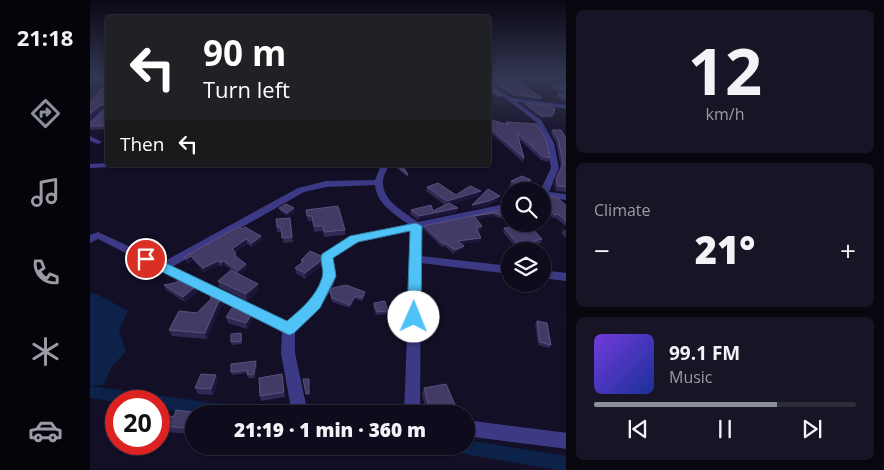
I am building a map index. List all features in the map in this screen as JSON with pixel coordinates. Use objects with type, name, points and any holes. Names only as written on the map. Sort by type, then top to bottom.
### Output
[{"type":"street","points":[[511,100],[539,121],[550,143],[555,168],[548,182]]},
{"type":"street","points":[[517,100],[566,107]]},
{"type":"street","points":[[90,125],[105,110]]},
{"type":"street","points":[[90,138],[98,142]]},
{"type":"street","points":[[90,166],[105,165]]},
{"type":"street","points":[[384,167],[379,182],[384,200],[416,226]]},
{"type":"street","points":[[163,267],[301,190],[326,184],[379,182]]},
{"type":"street","points":[[551,194],[566,197]]},
{"type":"street","points":[[298,405],[288,353],[289,329],[315,304],[322,292],[330,276],[327,257],[354,239],[501,208]]},
{"type":"street","points":[[412,405],[416,226]]},
{"type":"street","points":[[90,240],[98,235],[289,329]]},
{"type":"street","points":[[415,259],[501,269]]},
{"type":"street","points":[[551,275],[566,277]]},
{"type":"street","points":[[475,429],[566,442]]},
{"type":"water","points":[[90,293],[97,294],[128,311],[119,330],[126,351],[111,368],[103,385],[90,386]]},
{"type":"building","points":[[92,100],[105,100],[105,104],[102,104],[90,114],[90,102]]},
{"type":"building","points":[[525,103],[551,106],[555,109],[553,115],[542,116]]},
{"type":"building","points":[[105,112],[105,124],[103,126],[90,125]]},
{"type":"building","points":[[491,120],[509,125],[506,122],[536,124],[546,140],[550,158],[542,156],[517,133],[524,158],[491,129]]},
{"type":"building","points":[[552,130],[561,130],[566,138],[566,187],[558,186],[556,179],[563,163],[558,139]]},
{"type":"building","points":[[398,167],[403,167],[408,175]]},
{"type":"building","points":[[522,176],[531,180],[527,182],[511,181]]},
{"type":"building","points":[[438,183],[456,195],[470,186],[481,191],[447,201],[427,187]]},
{"type":"building","points":[[488,189],[500,196],[472,205]]},
{"type":"building","points":[[551,197],[556,197],[566,205],[566,221],[558,214],[555,215],[551,211]]},
{"type":"building","points":[[449,203],[458,208],[419,216],[411,210],[431,205],[433,211]]},
{"type":"building","points":[[286,204],[294,208],[287,213],[279,208]]},
{"type":"building","points":[[338,206],[345,230],[324,232],[323,226],[314,226],[312,216],[307,216],[306,210]]},
{"type":"building","points":[[501,210],[501,215],[495,213],[474,216],[482,226],[476,227],[481,238],[458,241],[464,246],[455,250],[445,243],[443,244],[424,226]]},
{"type":"building","points":[[290,218],[292,237],[282,238],[281,227],[277,227],[276,219]]},
{"type":"building","points":[[238,227],[242,229],[245,227],[261,236],[252,243],[246,239],[232,249],[236,253],[234,255],[246,264],[238,271],[224,261],[221,263],[218,261],[203,268],[191,256],[186,259],[184,257]]},
{"type":"building","points":[[508,232],[535,232],[542,239],[534,242],[516,242]]},
{"type":"building","points":[[310,251],[321,256],[322,260],[305,273],[295,268],[304,261],[301,260]]},
{"type":"building","points":[[231,270],[258,284],[246,294],[218,281]]},
{"type":"building","points":[[181,278],[196,286],[183,297],[164,285],[175,283]]},
{"type":"building","points":[[346,285],[365,292],[362,298],[355,296],[350,305],[332,298],[330,292],[333,288]]},
{"type":"building","points":[[213,294],[222,299],[218,303],[205,333],[169,330],[179,311],[197,313],[212,298],[210,297]]},
{"type":"building","points":[[385,301],[388,311],[377,312],[374,303]]},
{"type":"building","points":[[234,305],[252,314],[246,323],[226,317]]},
{"type":"building","points":[[537,321],[547,323],[551,345],[540,342]]},
{"type":"building","points":[[241,333],[241,341],[231,342],[231,334]]},
{"type":"building","points":[[256,361],[254,374],[247,375],[248,370],[231,372],[231,364]]},
{"type":"building","points":[[201,374],[216,375],[211,389],[195,388]]},
{"type":"building","points":[[282,374],[284,392],[260,396],[259,378]]},
{"type":"building","points":[[303,379],[309,379],[309,394],[306,394]]},
{"type":"building","points":[[446,384],[455,405],[428,405],[424,388]]},
{"type":"building","points":[[176,410],[185,411],[185,428],[170,427],[170,417],[174,416]]},
{"type":"waterway","points":[[90,392],[105,394]]},
{"type":"waterway","points":[[170,404],[185,406]]},
{"type":"waterway","points":[[475,449],[566,464]]},
{"type":"route","points":[[146,259],[289,329],[315,304],[322,292],[330,276],[327,257],[354,239],[416,226],[414,317]]}]
